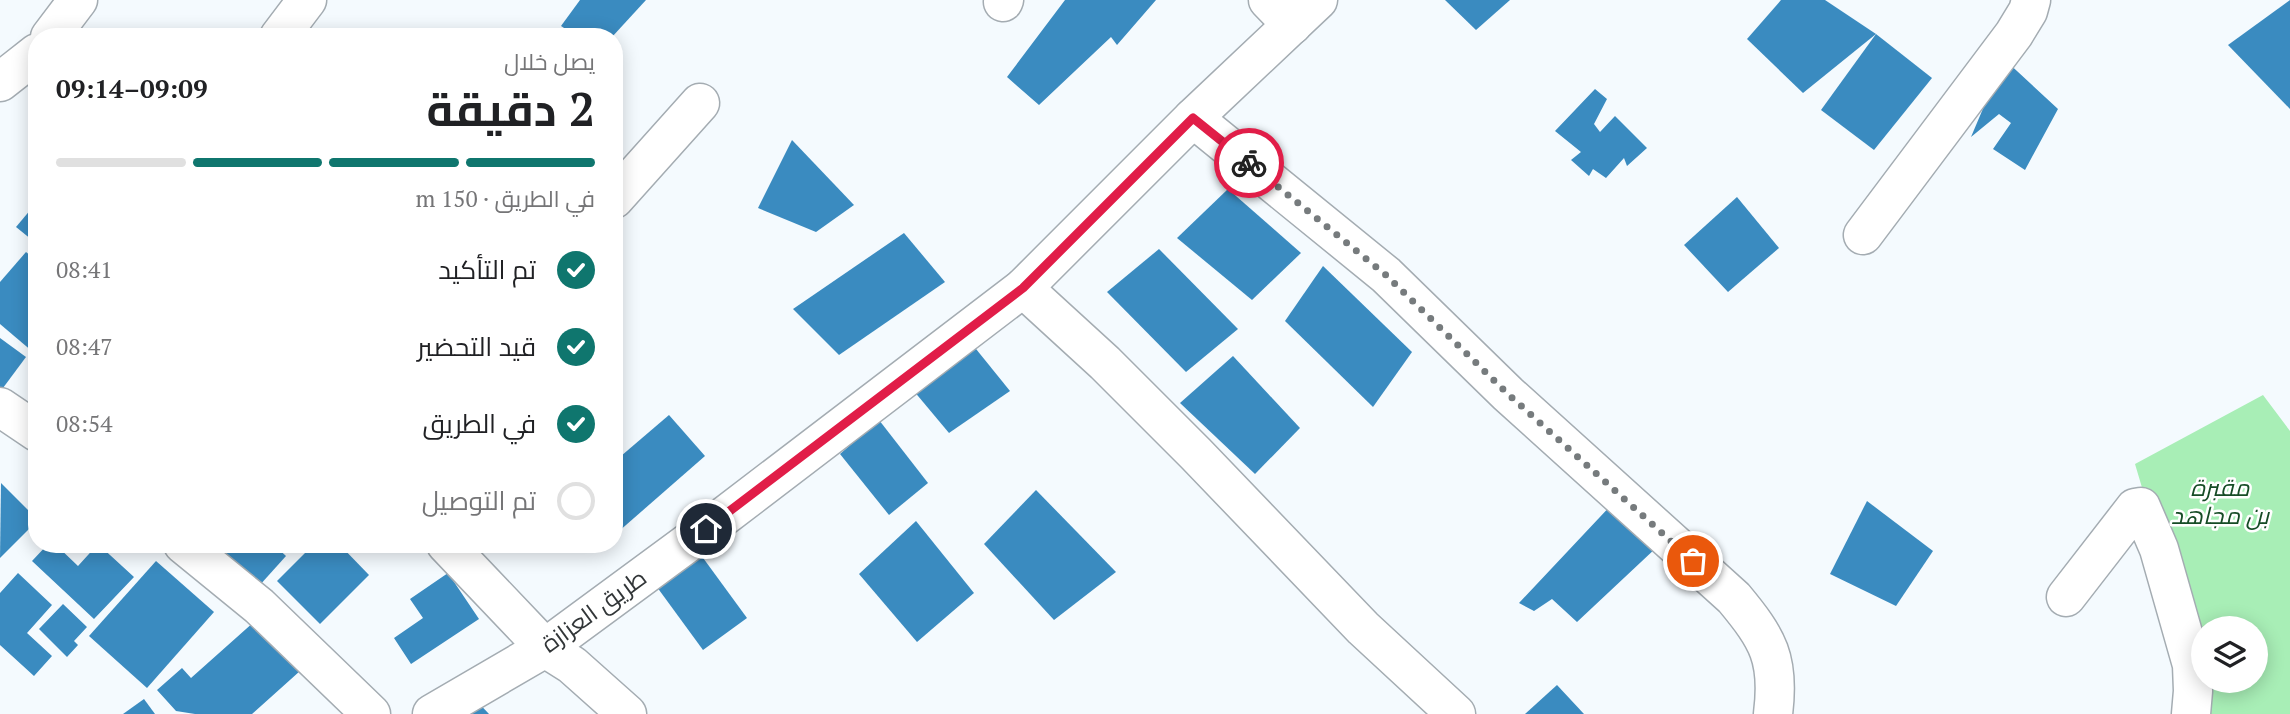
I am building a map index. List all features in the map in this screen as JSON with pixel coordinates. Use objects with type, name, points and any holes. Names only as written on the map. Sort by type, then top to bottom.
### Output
[{"type":"street","points":[[57,28],[78,0]]},
{"type":"street","points":[[286,28],[307,0]]},
{"type":"street","points":[[1863,235],[2014,34],[2028,11],[2031,0]]},
{"type":"street","name":"طريق العزازة","points":[[432,714],[545,648],[727,514],[1023,288],[1193,118],[1292,8]]},
{"type":"street","points":[[0,82],[28,60]]},
{"type":"street","points":[[623,190],[701,103]]},
{"type":"street","points":[[1193,118],[1386,275],[1508,394],[1734,598],[1761,631],[1775,666],[1773,714]]},
{"type":"street","points":[[1023,288],[1105,363],[1363,628],[1456,714]]},
{"type":"street","points":[[2066,597],[2135,508],[2141,507],[2159,549],[2192,665],[2191,714]]},
{"type":"street","points":[[194,553],[259,606],[372,714]]},
{"type":"street","points":[[455,553],[545,648],[572,665],[627,714]]},
{"type":"green space","name":"مقبرة بن مجاهد","points":[[2263,395],[2290,431],[2290,714],[2193,714],[2197,693],[2268,693],[2268,616],[2191,616],[2191,652],[2135,464]]},
{"type":"building","points":[[580,0],[646,0],[620,28],[561,26]]},
{"type":"building","points":[[1065,0],[1156,0],[1117,45],[1111,37],[1039,105],[1007,77]]},
{"type":"building","points":[[1445,0],[1510,0],[1476,30]]},
{"type":"building","points":[[1781,0],[1825,0],[1876,34],[1803,93],[1747,39]]},
{"type":"building","points":[[2290,0],[2290,109],[2228,45]]},
{"type":"building","points":[[1876,34],[1932,78],[1874,150],[1821,110]]},
{"type":"building","points":[[2004,59],[2058,109],[2025,170],[1993,149],[2011,123],[1999,114],[1971,137]]},
{"type":"building","points":[[1595,89],[1607,99],[1594,124],[1600,132],[1615,116],[1647,148],[1627,166],[1624,158],[1606,178],[1593,169],[1589,176],[1571,160],[1581,152],[1555,131]]},
{"type":"building","points":[[792,140],[854,205],[816,232],[758,208]]},
{"type":"building","points":[[1228,189],[1301,253],[1252,300],[1177,238]]},
{"type":"building","points":[[1737,197],[1779,248],[1728,292],[1684,245]]},
{"type":"building","points":[[28,213],[28,237],[16,227]]},
{"type":"building","points":[[904,233],[945,282],[839,355],[793,309]]},
{"type":"building","points":[[1159,249],[1238,329],[1186,372],[1107,292]]},
{"type":"building","points":[[26,252],[28,254],[28,348],[0,324],[0,282]]},
{"type":"building","points":[[1323,266],[1412,352],[1373,407],[1285,321]]},
{"type":"building","points":[[0,338],[26,357],[0,392]]},
{"type":"building","points":[[972,344],[1010,391],[949,433],[913,390]]},
{"type":"building","points":[[1233,356],[1300,428],[1255,474],[1180,403]]},
{"type":"building","points":[[669,415],[705,456],[623,528],[623,454]]},
{"type":"building","points":[[879,420],[928,483],[889,515],[840,454]]},
{"type":"building","points":[[1,483],[28,510],[28,530],[0,558]]},
{"type":"building","points":[[1036,490],[1116,572],[1054,620],[984,544]]},
{"type":"building","points":[[1615,501],[1657,547],[1577,622],[1552,599],[1534,611],[1519,603]]},
{"type":"building","points":[[1867,501],[1933,551],[1896,606],[1830,574]]},
{"type":"building","points":[[916,521],[974,593],[917,642],[859,574]]},
{"type":"building","points":[[698,551],[747,618],[703,650],[654,583]]},
{"type":"building","points":[[40,553],[64,553],[78,566],[90,553],[108,553],[134,577],[94,619],[32,561]]},
{"type":"building","points":[[223,553],[283,553],[286,556],[259,586]]},
{"type":"building","points":[[305,553],[348,553],[369,575],[320,624],[277,581]]},
{"type":"building","points":[[156,561],[214,612],[147,688],[89,636]]},
{"type":"building","points":[[18,573],[52,605],[27,633],[52,656],[34,676],[0,645],[0,593]]},
{"type":"building","points":[[448,573],[479,619],[411,664],[394,638],[423,618],[410,599]]},
{"type":"building","points":[[63,604],[87,627],[74,641],[78,645],[67,657],[39,629]]},
{"type":"building","points":[[255,621],[300,671],[252,714],[195,714],[176,711],[157,690],[182,668],[191,678]]},
{"type":"building","points":[[1557,685],[1584,714],[1525,714]]},
{"type":"building","points":[[472,696],[489,714],[460,714]]},
{"type":"building","points":[[144,699],[155,714],[123,714]]},
{"type":"way so far","points":[[1249,163],[1386,275],[1508,394],[1693,561]]},
{"type":"route","points":[[706,529],[1023,288],[1105,209],[1193,118],[1249,163]]}]
